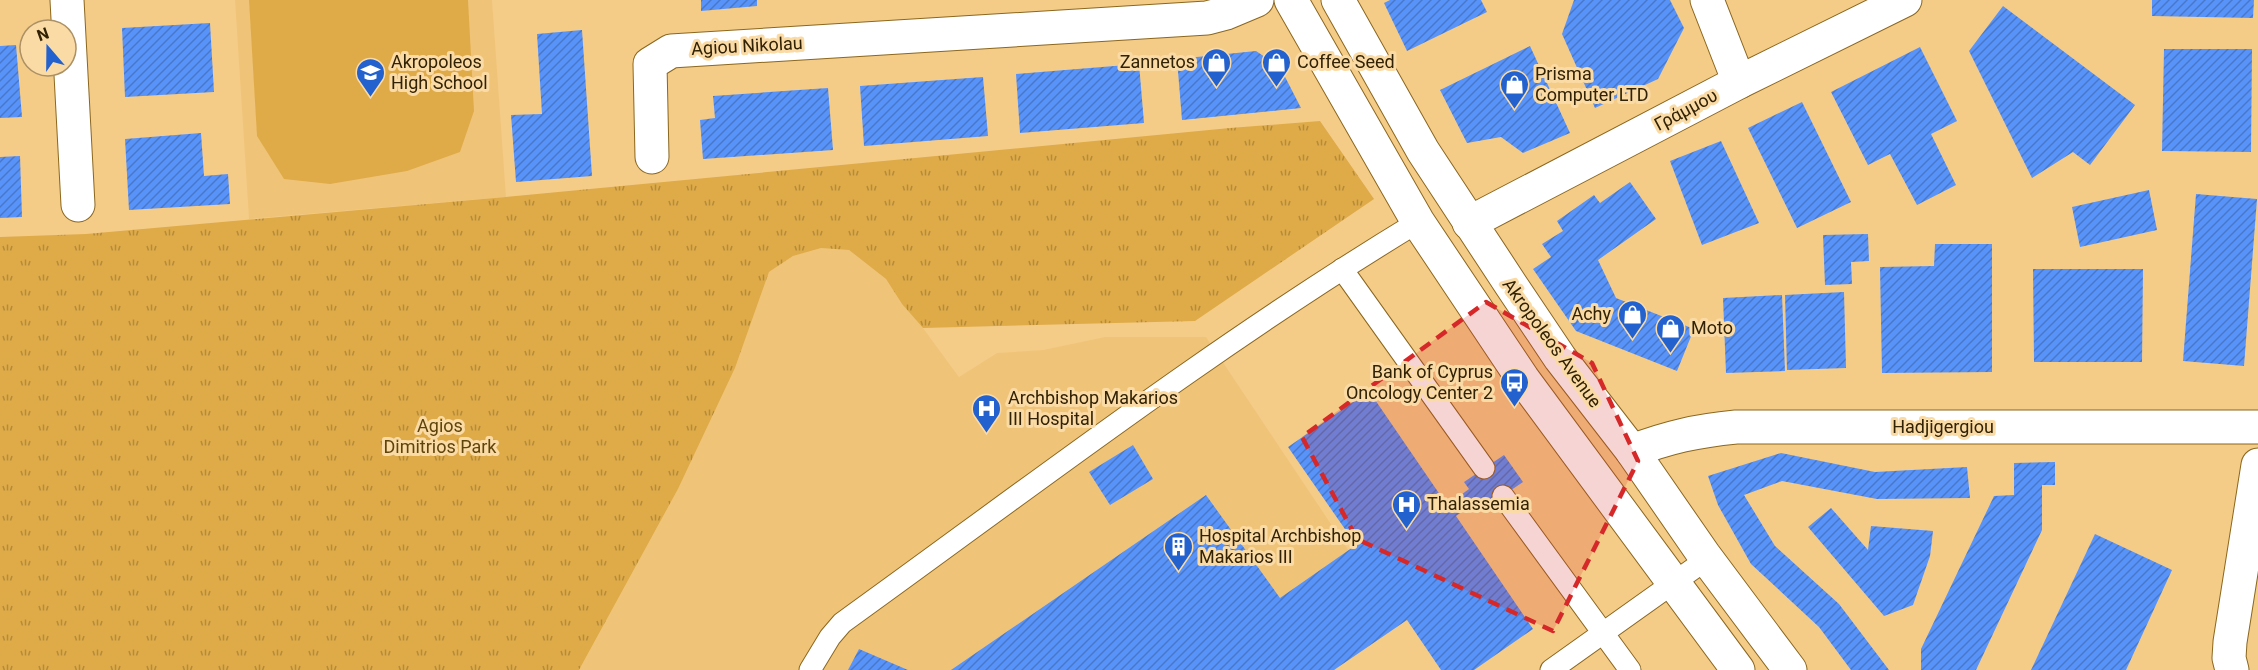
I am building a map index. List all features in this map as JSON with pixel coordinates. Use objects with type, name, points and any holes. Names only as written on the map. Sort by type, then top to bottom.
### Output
[{"type":"street","points":[[67,0],[78,205]]},
{"type":"street","name":"Agiou Nikolau","points":[[652,157],[651,64],[671,51],[938,23],[1207,18],[1257,0]]},
{"type":"street","points":[[1291,0],[1418,222],[1524,379],[1738,670]]},
{"type":"street","name":"Akropoleos Avenue","points":[[1338,0],[1423,151],[1469,224],[1560,358],[1632,451],[1707,559],[1790,670]]},
{"type":"street","points":[[1707,0],[1739,82]]},
{"type":"street","name":"Γράμμου","points":[[1469,224],[1739,82],[1905,0]]},
{"type":"street","name":"Hadjigergiou","points":[[1632,451],[1665,438],[1701,430],[1736,427],[2258,427]]},
{"type":"street","points":[[2232,670],[2229,658],[2230,642],[2258,465]]},
{"type":"lane","points":[[810,670],[842,623],[1180,378],[1342,269],[1418,222]]},
{"type":"lane","points":[[1342,269],[1484,468]]},
{"type":"lane","points":[[1503,496],[1630,670]]},
{"type":"lane","points":[[1551,670],[1707,559]]},
{"type":"highlighted area","points":[[1486,302],[1592,363],[1638,461],[1553,631],[1357,539],[1302,437]]},
{"type":"shaded area","name":"Akropoleos High School","points":[[235,0],[492,0],[506,197],[249,219]]},
{"type":"shaded area","name":"Archbishop Makarios III Hospital","points":[[821,247],[849,250],[886,279],[902,304],[959,377],[997,353],[1043,350],[1105,337],[1206,337],[1355,560],[1305,670],[579,670],[678,489],[735,368],[769,272],[793,256]]},
{"type":"green space","name":"Akropoleos High School","points":[[249,0],[468,0],[474,111],[460,152],[407,171],[330,184],[284,179],[257,136]]},
{"type":"green space","name":"Agios Dimitrios Park","points":[[1320,121],[1374,199],[1195,321],[923,328],[902,304],[886,279],[849,250],[821,248],[793,256],[769,272],[735,368],[678,489],[579,670],[0,670],[0,237],[86,234]]},
{"type":"building","points":[[701,0],[757,0],[757,6],[701,11]]},
{"type":"building","points":[[1390,0],[1481,0],[1487,12],[1407,51],[1384,3]]},
{"type":"building","points":[[1574,0],[1670,0],[1684,28],[1658,79],[1595,108],[1562,34]]},
{"type":"building","points":[[2152,0],[2254,0],[2253,18],[2152,16]]},
{"type":"building","points":[[2003,6],[2135,105],[2090,165],[2073,152],[2032,178],[1969,51]]},
{"type":"building","points":[[210,23],[214,92],[125,97],[122,28]]},
{"type":"building","points":[[582,30],[592,176],[516,182],[511,115],[542,114],[537,34]]},
{"type":"building","points":[[16,45],[22,117],[0,118],[0,46]]},
{"type":"building","points":[[1530,46],[1570,133],[1523,153],[1501,137],[1467,143],[1440,90]]},
{"type":"building","points":[[1920,47],[1957,121],[1931,134],[1956,185],[1917,205],[1890,154],[1868,165],[1831,92]]},
{"type":"building","points":[[2164,49],[2252,49],[2251,152],[2162,151]]},
{"type":"building","points":[[1256,51],[1280,67],[1301,108],[1182,120],[1177,59]]},
{"type":"building","points":[[1139,64],[1144,123],[1020,133],[1016,74]]},
{"type":"building","points":[[983,77],[988,136],[864,146],[860,86]]},
{"type":"building","points":[[828,88],[833,150],[703,159],[700,120],[715,118],[713,96]]},
{"type":"building","points":[[1802,102],[1851,202],[1797,228],[1748,128]]},
{"type":"building","points":[[201,133],[204,176],[228,174],[230,204],[129,210],[125,139]]},
{"type":"building","points":[[1721,141],[1759,223],[1702,245],[1670,161]]},
{"type":"building","points":[[20,156],[22,217],[0,218],[0,157]]},
{"type":"building","points":[[1630,182],[1656,219],[1598,260],[1616,298],[1694,329],[1677,371],[1576,331],[1533,269],[1551,257],[1542,244],[1563,231],[1557,221],[1594,195],[1600,203]]},
{"type":"building","points":[[2149,190],[2157,230],[2080,247],[2072,207]]},
{"type":"building","points":[[2196,194],[2257,199],[2244,366],[2183,361]]},
{"type":"building","points":[[1868,234],[1869,261],[1851,262],[1852,284],[1825,285],[1823,235]]},
{"type":"building","points":[[1935,244],[1992,244],[1992,372],[1882,373],[1880,267],[1934,266]]},
{"type":"building","points":[[2033,269],[2143,269],[2142,362],[2034,362]]},
{"type":"building","points":[[1844,292],[1846,368],[1787,370],[1785,295]]},
{"type":"building","points":[[1782,295],[1785,371],[1726,373],[1723,298]]},
{"type":"building","points":[[1369,391],[1447,505],[1469,489],[1464,482],[1504,455],[1523,482],[1483,509],[1477,501],[1456,516],[1533,629],[1474,670],[1441,670],[1407,620],[1334,670],[951,670],[1206,495],[1280,598],[1356,545],[1288,447]]},
{"type":"building","points":[[1133,445],[1153,479],[1110,505],[1089,472]]},
{"type":"building","points":[[1781,453],[1875,472],[1967,467],[1970,498],[1877,499],[1782,481],[1744,495],[1775,546],[1839,604],[1889,670],[1851,670],[1819,627],[1751,564],[1718,505],[1708,476]]},
{"type":"building","points":[[2055,462],[2055,485],[2042,485],[2042,530],[1976,670],[1921,670],[1921,649],[1994,496],[2014,495],[2014,463]]},
{"type":"building","points":[[1831,508],[1868,550],[1871,526],[1933,531],[1930,556],[1913,605],[1884,616],[1808,527]]},
{"type":"building","points":[[2095,534],[2172,570],[2126,670],[2031,670]]},
{"type":"building","points":[[859,649],[908,670],[848,670]]},
{"type":"place","name":"Zannetos","points":[[1216,88]]},
{"type":"place","name":"Coffee Seed","points":[[1276,88]]},
{"type":"place","name":"Akropoleos High School","points":[[370,98]]},
{"type":"place","name":"Prisma Computer LTD","points":[[1514,110]]},
{"type":"place","name":"Achy","points":[[1632,340]]},
{"type":"place","name":"Moto","points":[[1670,354]]},
{"type":"place","name":"Bank of Cyprus Oncology Center 2","points":[[1514,408]]},
{"type":"place","name":"Archbishop Makarios III Hospital","points":[[987,434]]},
{"type":"place","name":"Thalassemia","points":[[1406,530]]},
{"type":"place","name":"Hospital Archbishop Makarios III","points":[[1178,572]]}]
